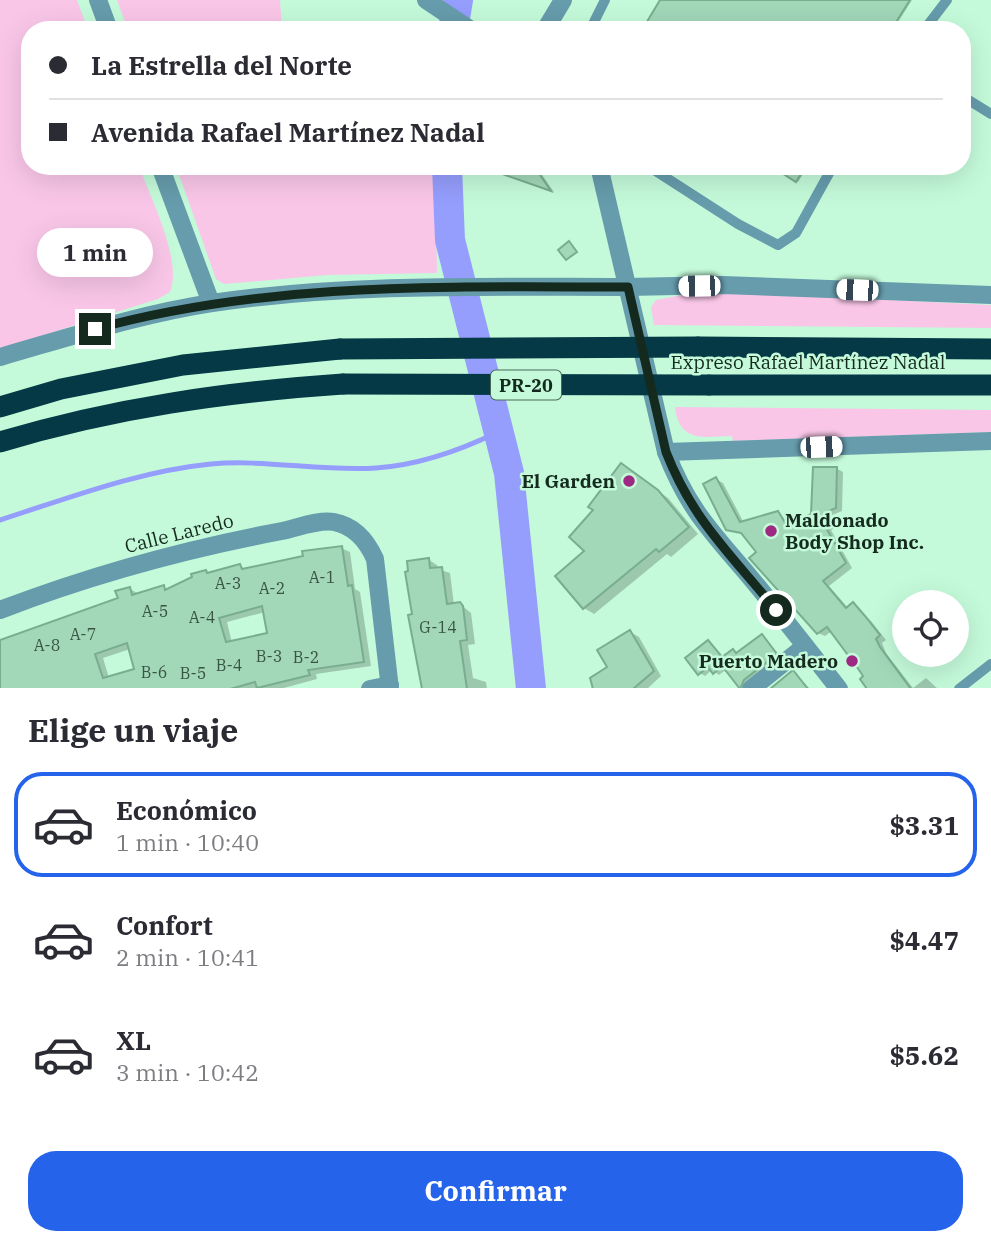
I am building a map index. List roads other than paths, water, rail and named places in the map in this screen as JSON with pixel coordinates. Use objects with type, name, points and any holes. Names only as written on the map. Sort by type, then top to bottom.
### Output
[{"type":"highway","name":"Expreso Rafael Martínez Nadal","points":[[0,407],[61,389],[183,365],[340,349],[991,349]]},
{"type":"highway","name":"Expreso Rafael Martínez Nadal","points":[[0,442],[134,407],[247,391],[343,384],[991,385]]},
{"type":"street","points":[[98,0],[106,21]]},
{"type":"street","points":[[426,0],[458,21]]},
{"type":"street","points":[[552,21],[563,0]]},
{"type":"street","points":[[163,175],[211,303]]},
{"type":"street","points":[[601,175],[666,452],[683,492],[705,527],[839,688]]},
{"type":"street","points":[[0,357],[119,323],[211,303],[305,293],[420,287],[723,285],[991,295]]},
{"type":"street","points":[[666,452],[991,441]]},
{"type":"street","name":"Calle Laredo","points":[[0,610],[133,566],[223,542],[333,522],[354,530],[368,542],[375,559],[390,687]]},
{"type":"street","points":[[751,688],[805,646]]},
{"type":"street","points":[[370,688],[390,687]]},
{"type":"lane","points":[[594,21],[605,0]]},
{"type":"lane","points":[[931,21],[947,0]]},
{"type":"lane","points":[[971,102],[991,114]]},
{"type":"lane","points":[[662,175],[738,224],[778,245],[796,233],[828,175]]},
{"type":"lane","points":[[959,688],[991,664]]},
{"type":"waterway","points":[[454,21],[458,0]]},
{"type":"waterway","points":[[447,175],[450,240],[509,473],[531,688]]},
{"type":"waterway","points":[[0,520],[104,486],[184,468],[231,463],[376,468],[408,464],[438,456],[498,432]]},
{"type":"place","name":"El Garden","points":[[629,481]]},
{"type":"place","name":"Maldonado Body Shop Inc.","points":[[771,531]]},
{"type":"place","name":"Puerto Madero","points":[[852,661]]}]
